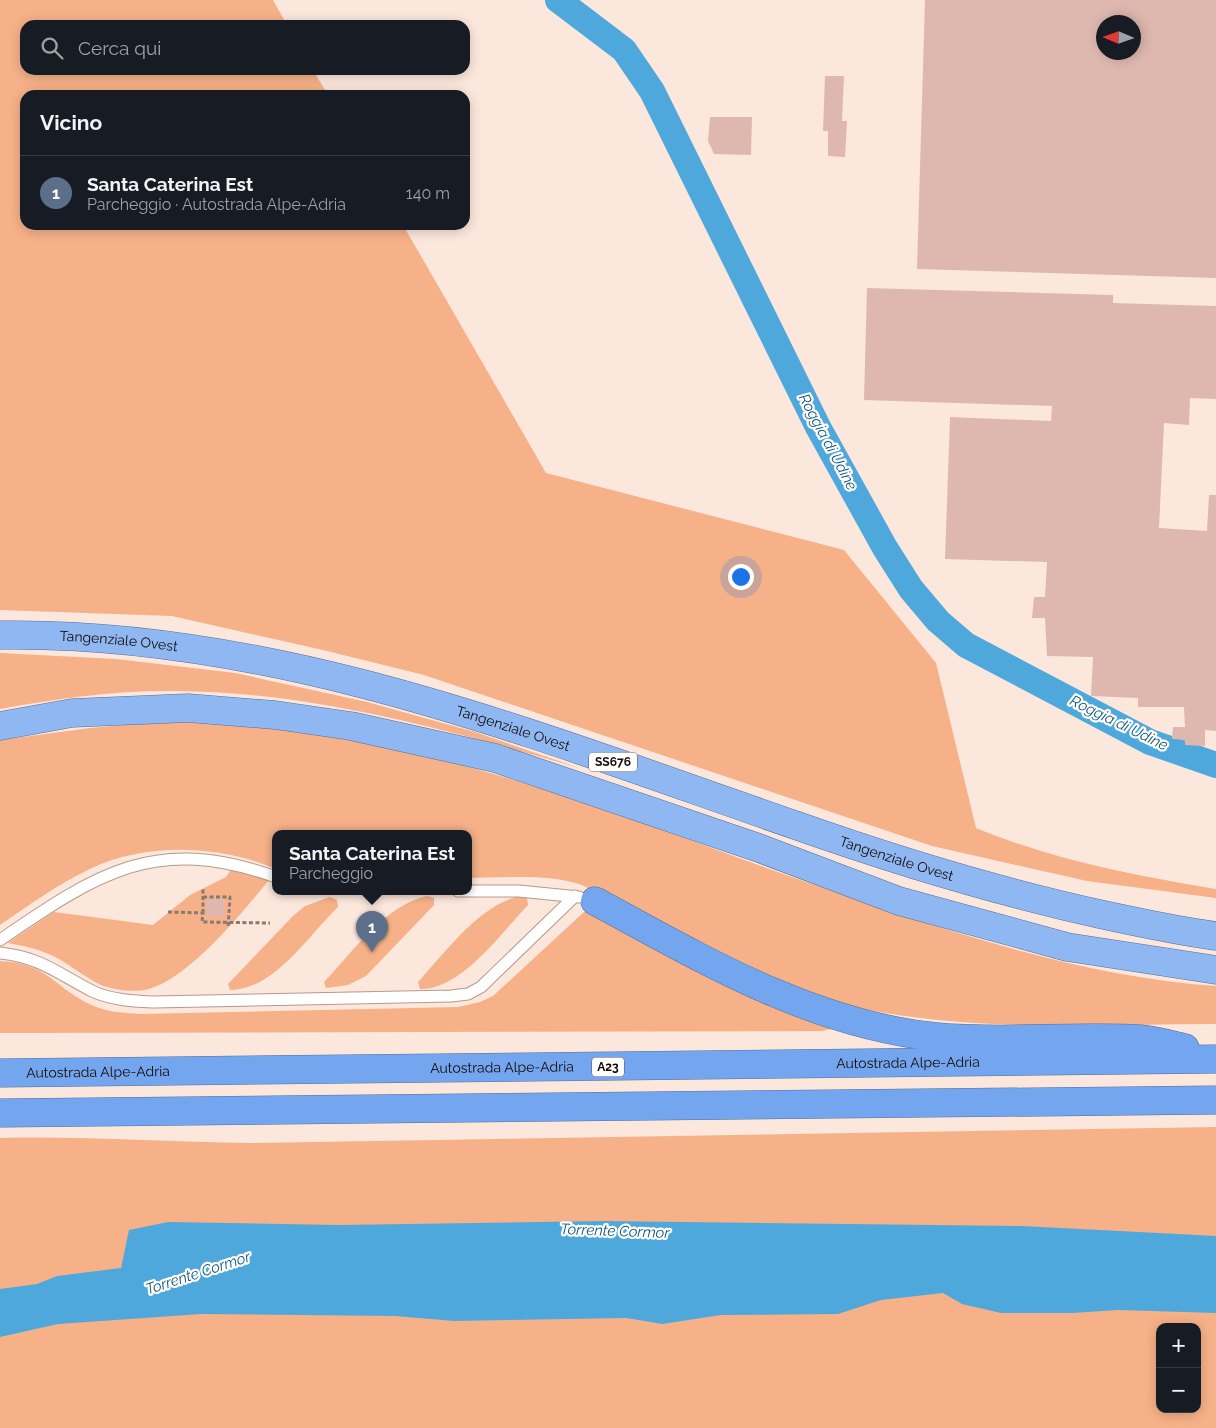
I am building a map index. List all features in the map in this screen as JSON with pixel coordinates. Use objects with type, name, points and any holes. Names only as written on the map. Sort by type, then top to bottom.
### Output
[{"type":"highway","name":"Tangenziale Ovest","points":[[0,635],[41,635],[131,640],[225,652],[374,685],[501,723],[913,866],[1037,901],[1181,932],[1216,936]]},
{"type":"highway","name":"SS676","points":[[0,726],[72,713],[188,708],[276,715],[351,726],[495,758],[759,848],[909,904],[1067,946],[1216,970]]},
{"type":"highway","points":[[585,898],[701,959],[738,976],[806,1005],[881,1027],[937,1036],[1142,1039],[1216,1055]]},
{"type":"highway","name":"Autostrada Alpe-Adria","points":[[0,1073],[1216,1059]]},
{"type":"highway","points":[[0,1113],[1216,1100]]},
{"type":"lane","points":[[0,940],[65,895],[117,870],[137,864],[168,860],[209,860],[245,866],[272,876]]},
{"type":"lane","points":[[472,891],[519,891],[585,898]]},
{"type":"lane","points":[[0,953],[25,957],[42,963],[62,972],[92,991],[124,1000],[153,1002],[451,996],[468,994],[481,987],[585,898]]},
{"type":"path","points":[[204,888],[202,922],[270,923]]},
{"type":"path","points":[[203,897],[230,897],[228,928]]},
{"type":"path","points":[[168,912],[202,913]]},
{"type":"shaded area","points":[[0,0],[273,0],[284,20],[20,20],[20,75],[316,75],[325,90],[20,90],[20,230],[406,230],[546,473],[844,550],[936,663],[976,828],[1064,858],[1154,878],[1216,889],[1216,898],[1087,881],[932,846],[424,675],[323,650],[172,616],[0,610]]},
{"type":"shaded area","points":[[0,653],[116,659],[235,673],[367,702],[475,732],[579,768],[431,727],[330,706],[279,698],[228,693],[155,691],[66,698],[0,709]]},
{"type":"shaded area","points":[[161,722],[276,728],[376,744],[436,758],[556,793],[616,813],[792,877],[947,930],[1054,960],[1162,980],[1216,986],[1216,1024],[986,1024],[895,1015],[851,1006],[815,996],[747,969],[582,885],[568,881],[540,878],[472,878],[472,830],[272,830],[272,868],[231,855],[207,851],[159,851],[135,854],[112,860],[78,875],[44,895],[0,925],[0,740],[90,728]]},
{"type":"shaded area","points":[[232,868],[269,880],[230,926],[198,958],[181,972],[149,989],[131,991],[106,987],[53,956],[8,943],[54,912],[153,925],[190,895],[226,877]]},
{"type":"shaded area","points":[[427,896],[434,898],[434,905],[366,976],[348,985],[326,988],[324,982],[358,944],[384,919],[397,909]]},
{"type":"shaded area","points":[[520,896],[527,898],[528,905],[479,958],[450,980],[435,987],[420,989],[418,982],[464,931],[491,909],[505,901]]},
{"type":"shaded area","points":[[330,897],[337,900],[338,907],[289,959],[261,981],[246,988],[230,990],[228,984],[293,916],[305,906]]},
{"type":"shaded area","points":[[595,911],[832,1027],[822,1031],[0,1033],[0,961],[30,967],[51,978],[81,1000],[99,1008],[122,1013],[458,1007],[480,1002],[493,996],[584,912]]},
{"type":"shaded area","points":[[1216,1127],[1216,1428],[0,1428],[0,1138],[249,1143]]},
{"type":"water","name":"Torrente Cormor","points":[[602,1221],[1022,1226],[1216,1236],[1216,1313],[1118,1310],[1072,1313],[1001,1313],[962,1304],[943,1293],[881,1300],[838,1314],[721,1315],[662,1324],[627,1318],[454,1321],[395,1316],[201,1314],[58,1324],[0,1337],[0,1289],[37,1284],[57,1276],[121,1268],[129,1230],[168,1222],[339,1225]]},
{"type":"building","points":[[925,0],[1216,0],[1216,278],[917,269]]},
{"type":"building","points":[[825,76],[844,76],[842,121],[847,121],[845,157],[828,156],[828,131],[823,131]]},
{"type":"building","points":[[710,117],[752,117],[751,155],[714,154],[708,141]]},
{"type":"building","points":[[867,288],[1113,295],[1113,303],[1216,306],[1216,399],[1190,398],[1189,425],[1164,423],[1159,528],[1207,531],[1209,495],[1216,495],[1216,731],[1205,730],[1205,746],[1185,745],[1185,740],[1172,739],[1173,727],[1185,727],[1184,707],[1138,707],[1138,698],[1091,696],[1093,657],[1047,656],[1045,618],[1032,618],[1034,597],[1045,597],[1047,562],[945,559],[950,417],[1051,421],[1052,406],[864,400]]},
{"type":"building","points":[[206,899],[224,899],[224,917],[206,916]]},
{"type":"waterway","name":"Roggia di Udine","points":[[558,0],[624,50],[652,91],[818,427],[885,548],[911,589],[938,621],[966,645],[1150,742],[1216,765]]},
{"type":"place","name":"Santa Caterina Est","points":[[372,952]]}]
